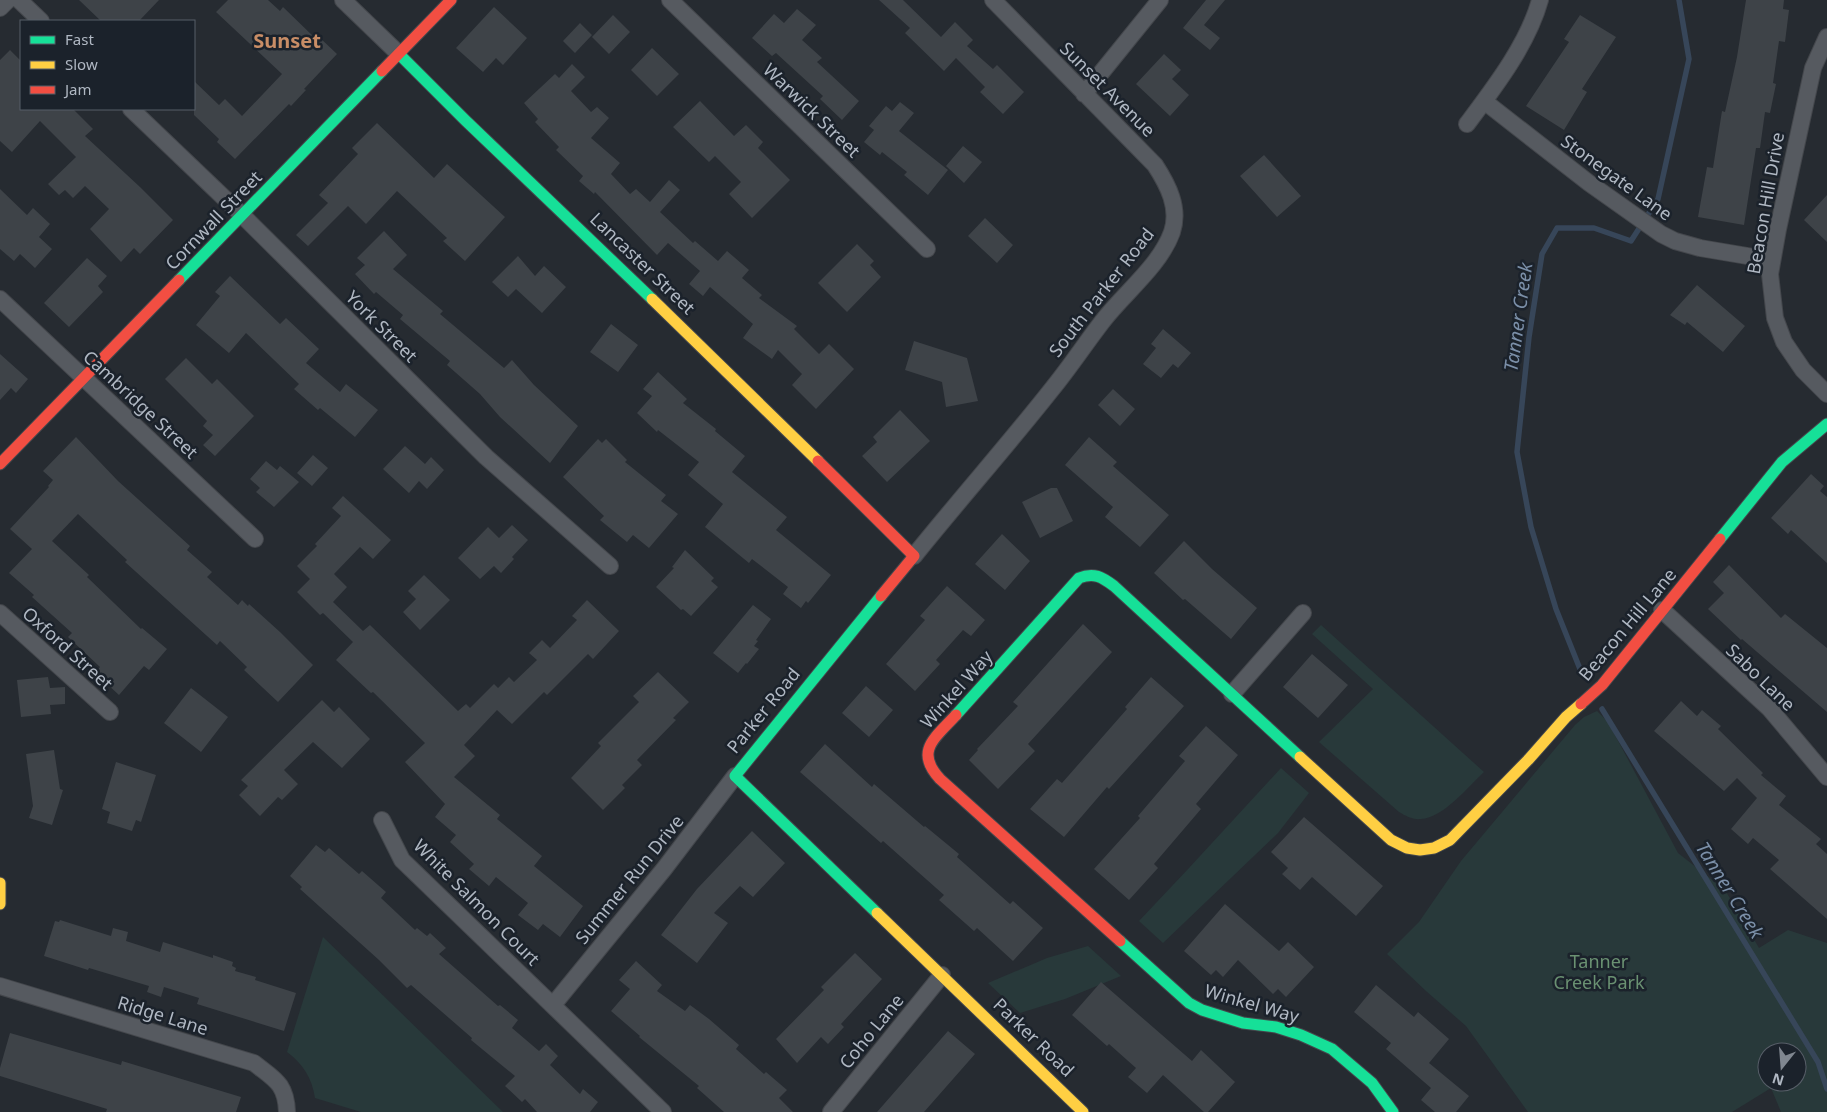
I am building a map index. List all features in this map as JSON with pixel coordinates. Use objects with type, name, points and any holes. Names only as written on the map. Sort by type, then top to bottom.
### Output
[{"type":"street","points":[[0,8],[8,0]]},
{"type":"street","points":[[19,0],[40,20]]},
{"type":"street","name":"Lancaster Street","points":[[343,0],[712,357],[914,556]]},
{"type":"street","name":"Cornwall Street","points":[[0,464],[451,0]]},
{"type":"street","name":"Warwick Street","points":[[670,0],[926,249]]},
{"type":"street","name":"Sunset Avenue","points":[[993,0],[1154,165],[1170,191],[1174,217]]},
{"type":"street","points":[[1084,94],[1160,0]]},
{"type":"street","points":[[1467,124],[1484,101],[1527,33],[1540,0]]},
{"type":"street","name":"Beacon Hill Drive","points":[[1827,37],[1813,68],[1771,260],[1770,286],[1775,318],[1793,357],[1827,394]]},
{"type":"street","name":"Stonegate Lane","points":[[1484,101],[1560,162],[1623,209],[1661,234],[1675,241],[1700,248],[1771,260]]},
{"type":"street","name":"York Street","points":[[132,110],[242,215],[486,457],[610,566]]},
{"type":"street","name":"South Parker Road","points":[[1053,388],[1102,320],[1146,272],[1164,249],[1172,232],[1174,217]]},
{"type":"street","name":"Cambridge Street","points":[[0,299],[255,539]]},
{"type":"street","name":"Parker Road","points":[[1053,388],[928,538],[735,776],[1083,1112]]},
{"type":"street","name":"Beacon Hill Lane","points":[[1421,851],[1436,848],[1450,840],[1490,800],[1566,717],[1602,685],[1782,462],[1827,424]]},
{"type":"street","name":"Winkel Way","points":[[1393,1112],[1372,1083],[1332,1049],[1301,1035],[1276,1027],[1242,1022],[1202,1010],[1189,1003],[940,779],[929,767],[926,757],[929,745],[937,735],[1074,583],[1089,573],[1097,574],[1114,586],[1391,840],[1407,849],[1421,851]]},
{"type":"street","name":"Sabo Lane","points":[[1662,610],[1769,708],[1827,777]]},
{"type":"street","name":"Oxford Street","points":[[0,613],[110,712]]},
{"type":"street","points":[[1232,694],[1303,613]]},
{"type":"street","name":"Summer Run Drive","points":[[553,1005],[664,868],[735,776]]},
{"type":"street","name":"White Salmon Court","points":[[382,820],[402,860],[663,1112]]},
{"type":"street","points":[[0,883],[0,904]]},
{"type":"street","name":"Coho Lane","points":[[831,1112],[942,975]]},
{"type":"street","name":"Ridge Lane","points":[[0,986],[254,1063],[279,1083],[286,1099],[287,1112]]},
{"type":"green space","points":[[1321,625],[1484,772],[1446,808],[1429,817],[1418,819],[1399,812],[1319,742],[1373,689],[1312,634]]},
{"type":"green space","name":"Tanner Creek Park","points":[[1597,711],[1608,722],[1678,853],[1725,890],[1759,948],[1788,930],[1827,943],[1827,1112],[1781,1112],[1773,1092],[1807,1092],[1807,1042],[1757,1042],[1757,1092],[1764,1092],[1732,1112],[1528,1112],[1466,1026],[1387,954],[1419,922],[1461,861],[1575,725],[1584,717]]},
{"type":"green space","points":[[1281,768],[1309,793],[1278,833],[1163,943],[1139,921]]},
{"type":"green space","points":[[323,937],[503,1112],[361,1112],[315,1098],[312,1084],[306,1072],[298,1061],[287,1052]]},
{"type":"green space","points":[[1088,946],[1121,976],[1065,999],[1020,1013],[988,983],[1047,958]]},
{"type":"building","points":[[79,0],[159,0],[140,20],[100,20]]},
{"type":"building","points":[[228,0],[268,0],[280,11],[283,7],[315,38],[318,36],[337,54],[304,89],[306,90],[291,106],[289,104],[235,159],[217,142],[219,139],[194,115],[195,82],[219,105],[225,99],[242,116],[282,74],[216,12]]},
{"type":"building","points":[[879,0],[903,0],[941,37],[955,22],[973,40],[967,46],[993,69],[997,65],[1024,92],[1003,114],[980,92],[985,87],[956,58],[944,71],[905,33],[910,28]]},
{"type":"building","points":[[1206,0],[1225,0],[1204,25],[1220,38],[1210,50],[1183,28]]},
{"type":"building","points":[[1746,0],[1784,0],[1783,9],[1789,10],[1785,42],[1779,41],[1773,83],[1776,84],[1770,113],[1765,112],[1760,148],[1756,148],[1744,225],[1698,217],[1707,167],[1713,168],[1722,111],[1725,112],[1737,57]]},
{"type":"building","points":[[494,7],[527,38],[503,65],[496,58],[483,72],[456,48]]},
{"type":"building","points":[[797,9],[816,25],[802,40],[822,58],[817,62],[859,101],[842,120],[820,99],[823,96],[776,53],[772,56],[752,38],[774,14],[784,23]]},
{"type":"building","points":[[613,15],[630,32],[609,54],[592,37]]},
{"type":"building","points":[[1580,15],[1616,37],[1582,89],[1587,92],[1564,130],[1526,106],[1569,42],[1564,39]]},
{"type":"building","points":[[580,23],[592,35],[575,53],[563,41]]},
{"type":"building","points":[[652,48],[679,74],[657,96],[631,70]]},
{"type":"building","points":[[10,50],[20,60],[20,110],[74,110],[93,129],[85,136],[173,220],[140,254],[134,248],[121,262],[90,229],[109,209],[85,186],[73,198],[65,190],[59,195],[48,184],[76,157],[40,121],[12,152],[0,141],[0,60]]},
{"type":"building","points":[[1164,54],[1181,70],[1172,79],[1189,95],[1170,116],[1136,84]]},
{"type":"building","points":[[572,64],[585,77],[571,91],[591,112],[597,107],[609,118],[591,138],[620,163],[611,174],[630,194],[636,189],[650,202],[669,180],[680,190],[660,212],[693,243],[695,241],[718,261],[727,251],[749,270],[742,278],[762,295],[759,298],[797,326],[794,329],[819,354],[829,344],[854,369],[816,409],[792,385],[802,374],[778,350],[772,359],[743,338],[753,324],[710,287],[703,296],[689,284],[700,271],[668,243],[657,255],[595,192],[594,194],[579,181],[583,176],[556,150],[559,147],[535,122],[538,119],[524,103],[555,74],[559,78]]},
{"type":"building","points":[[700,101],[734,136],[746,125],[763,142],[758,148],[790,180],[752,218],[729,194],[741,182],[715,156],[709,162],[673,127]]},
{"type":"building","points":[[900,102],[914,113],[899,131],[948,170],[928,195],[904,175],[907,172],[882,152],[880,155],[864,142],[874,130],[869,126],[886,106],[892,111]]},
{"type":"building","points":[[377,123],[434,178],[447,164],[505,217],[465,261],[443,241],[447,238],[397,191],[366,224],[348,206],[308,246],[296,235],[328,203],[319,195],[358,154],[352,148]]},
{"type":"building","points":[[963,146],[982,162],[964,183],[946,166]]},
{"type":"building","points":[[1264,155],[1301,196],[1277,217],[1240,176]]},
{"type":"building","points":[[0,189],[27,215],[33,208],[50,224],[39,237],[52,249],[35,268],[20,254],[14,261],[0,249]]},
{"type":"building","points":[[1827,195],[1827,242],[1804,220]]},
{"type":"building","points":[[985,218],[1013,245],[997,263],[968,236]]},
{"type":"building","points":[[384,231],[407,255],[393,269],[443,311],[440,314],[504,368],[512,360],[534,385],[578,426],[550,463],[500,417],[480,394],[447,365],[450,361],[400,319],[403,315],[376,292],[374,294],[355,274],[365,265],[357,258]]},
{"type":"building","points":[[857,244],[874,261],[870,265],[881,277],[847,312],[818,283]]},
{"type":"building","points":[[518,256],[535,276],[544,266],[566,287],[542,313],[516,289],[508,297],[492,282]]},
{"type":"building","points":[[87,258],[107,276],[98,286],[103,292],[69,327],[44,303]]},
{"type":"building","points":[[230,276],[280,324],[286,318],[319,349],[306,363],[340,392],[346,384],[378,410],[355,437],[320,408],[318,410],[294,389],[299,384],[246,333],[229,353],[196,325],[220,296],[215,292]]},
{"type":"building","points":[[1697,285],[1745,326],[1723,352],[1687,322],[1685,325],[1670,315]]},
{"type":"building","points":[[611,324],[638,345],[618,372],[590,352]]},
{"type":"building","points":[[1163,329],[1191,353],[1178,368],[1173,364],[1161,378],[1143,364],[1156,348],[1151,344]]},
{"type":"building","points":[[914,341],[967,358],[978,401],[946,407],[942,382],[905,370]]},
{"type":"building","points":[[0,354],[28,379],[16,393],[11,388],[0,400]]},
{"type":"building","points":[[186,358],[212,384],[217,379],[254,416],[215,456],[203,445],[213,435],[203,426],[207,421],[165,379]]},
{"type":"building","points":[[658,372],[687,399],[683,403],[716,429],[715,431],[745,456],[732,472],[787,517],[776,530],[831,575],[808,603],[806,601],[801,608],[783,594],[788,587],[752,559],[749,563],[705,527],[723,504],[688,475],[699,462],[658,430],[657,432],[637,413],[652,396],[643,389]]},
{"type":"building","points":[[1113,389],[1135,409],[1120,426],[1098,405]]},
{"type":"building","points":[[900,410],[930,441],[887,482],[862,456],[877,442],[873,437]]},
{"type":"building","points":[[76,437],[118,481],[190,546],[187,550],[212,572],[207,577],[238,605],[242,600],[248,606],[249,604],[313,665],[278,702],[244,670],[247,667],[220,641],[217,645],[125,562],[127,560],[78,514],[52,541],[89,575],[87,577],[141,629],[167,649],[149,670],[144,666],[119,695],[95,673],[100,667],[68,637],[72,633],[32,597],[34,595],[9,573],[32,549],[10,529],[49,487],[53,480],[43,471]]},
{"type":"building","points":[[1089,437],[1117,462],[1113,466],[1169,515],[1140,547],[1105,517],[1113,507],[1065,465]]},
{"type":"building","points":[[598,439],[602,443],[606,439],[627,460],[625,462],[666,495],[661,501],[678,514],[649,548],[633,535],[627,542],[600,520],[604,516],[563,477]]},
{"type":"building","points":[[405,446],[425,464],[431,457],[444,470],[427,489],[419,481],[409,493],[383,469]]},
{"type":"building","points":[[313,455],[328,468],[312,486],[297,473]]},
{"type":"building","points":[[266,461],[277,470],[280,466],[299,482],[274,507],[256,492],[260,488],[250,479]]},
{"type":"building","points":[[1811,474],[1824,486],[1820,491],[1827,497],[1827,563],[1791,530],[1788,534],[1771,518]]},
{"type":"building","points":[[1051,488],[1057,488],[1073,521],[1040,538],[1022,502]]},
{"type":"building","points":[[343,496],[391,540],[373,559],[360,547],[334,574],[347,587],[333,602],[363,631],[370,625],[458,711],[466,704],[470,708],[494,684],[498,688],[509,677],[514,682],[537,660],[529,653],[542,640],[550,648],[577,620],[572,616],[587,600],[619,631],[593,659],[588,654],[547,695],[544,692],[512,724],[497,710],[464,745],[475,756],[454,777],[500,815],[497,819],[542,856],[534,866],[583,906],[560,937],[543,924],[538,930],[518,915],[528,903],[496,877],[489,886],[469,869],[474,864],[450,842],[456,835],[435,817],[445,804],[405,762],[425,743],[373,692],[371,693],[336,660],[353,642],[323,613],[320,615],[297,592],[310,579],[297,566],[317,546],[315,544],[341,516],[332,508]]},
{"type":"building","points":[[512,525],[528,540],[512,557],[514,559],[501,573],[494,566],[480,579],[458,558],[488,527],[499,538]]},
{"type":"building","points":[[1002,534],[1030,561],[1005,590],[975,564]]},
{"type":"building","points":[[1184,541],[1212,569],[1257,608],[1231,639],[1185,599],[1183,600],[1154,573]]},
{"type":"building","points":[[685,550],[714,578],[711,581],[718,587],[691,616],[683,609],[681,610],[656,587],[674,568],[672,567]]},
{"type":"building","points":[[1729,565],[1781,618],[1785,614],[1827,648],[1827,712],[1741,640],[1708,609],[1724,593],[1713,582]]},
{"type":"building","points":[[424,575],[450,600],[420,630],[403,612],[416,599],[408,591]]},
{"type":"building","points":[[947,586],[985,620],[971,636],[963,630],[936,660],[940,664],[915,691],[886,664],[925,620],[920,616]]},
{"type":"building","points":[[753,605],[771,619],[756,640],[758,641],[754,646],[759,649],[738,673],[713,653]]},
{"type":"building","points":[[1083,624],[1112,652],[1028,744],[1035,751],[998,789],[969,760],[1018,706],[1013,702]]},
{"type":"building","points":[[1312,654],[1348,685],[1318,718],[1283,687]]},
{"type":"building","points":[[658,672],[689,702],[673,718],[676,720],[637,760],[642,765],[622,785],[625,788],[603,810],[571,778],[601,746],[598,743],[639,702],[633,696]]},
{"type":"building","points":[[48,677],[50,688],[65,687],[65,704],[50,705],[51,714],[21,717],[17,680]]},
{"type":"building","points":[[1151,677],[1184,706],[1109,789],[1107,787],[1064,837],[1030,809],[1057,779],[1062,783],[1127,709],[1125,707]]},
{"type":"building","points":[[866,686],[893,710],[869,737],[842,713]]},
{"type":"building","points":[[191,688],[228,717],[201,752],[164,723]]},
{"type":"building","points":[[322,700],[334,712],[339,707],[370,739],[342,768],[313,742],[284,770],[298,784],[282,800],[278,797],[260,816],[239,795],[248,786],[241,780]]},
{"type":"building","points":[[1681,701],[1697,716],[1702,710],[1721,726],[1718,729],[1763,773],[1761,775],[1786,796],[1779,805],[1821,839],[1816,844],[1827,854],[1827,919],[1770,869],[1779,860],[1753,838],[1748,844],[1731,829],[1757,798],[1737,778],[1724,791],[1654,731]]},
{"type":"building","points":[[1206,726],[1238,755],[1196,804],[1201,809],[1154,864],[1158,868],[1129,900],[1094,869],[1140,818],[1138,816],[1185,761],[1179,756]]},
{"type":"building","points":[[825,744],[872,787],[874,784],[959,854],[957,857],[1010,904],[1013,901],[1043,928],[1013,961],[977,928],[974,931],[939,900],[944,895],[800,772]]},
{"type":"building","points":[[54,750],[60,789],[63,790],[52,825],[29,818],[33,806],[26,754]]},
{"type":"building","points":[[116,762],[156,775],[141,822],[136,820],[132,831],[107,823],[110,812],[102,809]]},
{"type":"building","points":[[1304,817],[1383,886],[1356,916],[1312,877],[1300,890],[1282,874],[1288,868],[1271,852]]},
{"type":"building","points":[[752,831],[785,863],[753,897],[740,886],[714,913],[728,923],[697,963],[661,935],[697,889]]},
{"type":"building","points":[[316,845],[325,852],[329,848],[359,874],[362,871],[386,892],[381,898],[415,930],[417,928],[427,936],[430,933],[446,948],[439,954],[498,1006],[500,1005],[518,1020],[512,1028],[539,1051],[546,1044],[558,1056],[550,1065],[580,1094],[583,1089],[598,1102],[590,1112],[537,1112],[525,1099],[522,1102],[505,1086],[515,1076],[471,1040],[472,1038],[411,985],[407,988],[379,960],[300,889],[302,887],[290,876]]},
{"type":"building","points":[[1225,904],[1279,951],[1288,942],[1314,967],[1286,997],[1278,989],[1273,994],[1238,960],[1223,977],[1216,970],[1211,975],[1184,951]]},
{"type":"building","points":[[60,920],[111,936],[113,928],[128,932],[126,941],[160,952],[163,942],[213,958],[213,955],[233,962],[232,966],[236,968],[235,971],[256,977],[255,980],[296,993],[284,1031],[197,1004],[199,998],[164,987],[161,997],[147,992],[149,986],[44,956],[55,921],[59,922]]},
{"type":"building","points":[[855,953],[882,979],[841,1024],[844,1027],[828,1044],[821,1037],[797,1063],[776,1039],[824,990],[821,987]]},
{"type":"building","points":[[636,961],[662,985],[657,991],[685,1011],[690,1005],[709,1019],[739,1045],[736,1049],[764,1074],[766,1072],[787,1090],[779,1098],[793,1112],[724,1112],[697,1088],[699,1086],[639,1037],[611,1011],[630,989],[619,980]]},
{"type":"building","points":[[1101,982],[1192,1061],[1201,1050],[1235,1082],[1208,1112],[1204,1112],[1163,1075],[1147,1093],[1128,1077],[1136,1068],[1109,1044],[1107,1046],[1072,1015]]},
{"type":"building","points":[[1376,985],[1414,1017],[1418,1012],[1449,1039],[1429,1063],[1469,1096],[1456,1112],[1435,1112],[1421,1100],[1431,1088],[1386,1049],[1391,1043],[1354,1012]]},
{"type":"building","points":[[948,1031],[975,1054],[924,1112],[877,1112]]},
{"type":"building","points":[[10,1033],[121,1065],[122,1061],[241,1097],[236,1112],[106,1112],[107,1109],[0,1076],[0,1068]]},
{"type":"waterway","name":"Tanner Creek","points":[[1582,674],[1556,609],[1531,527],[1517,452],[1529,337],[1542,254],[1557,228],[1594,228],[1631,241],[1658,199],[1689,59],[1679,0]]},
{"type":"waterway","name":"Tanner Creek","points":[[1602,709],[1818,1062],[1827,1089]]},
{"type":"traffic: fast","points":[[399,54],[652,299]]},
{"type":"traffic: fast","points":[[179,280],[382,71]]},
{"type":"traffic: fast","points":[[1720,539],[1782,462],[1827,424]]},
{"type":"traffic: fast","points":[[956,715],[1079,578],[1089,575],[1102,578],[1114,586],[1300,757]]},
{"type":"traffic: fast","points":[[877,913],[735,776],[881,596]]},
{"type":"traffic: fast","points":[[1120,941],[1189,1003],[1202,1010],[1243,1023],[1276,1027],[1301,1035],[1332,1049],[1372,1083],[1393,1112]]},
{"type":"traffic: slow","points":[[652,299],[818,461]]},
{"type":"traffic: slow","points":[[1300,757],[1391,840],[1407,848],[1420,850],[1434,848],[1450,840],[1528,760],[1566,717],[1581,704]]},
{"type":"traffic: slow","points":[[0,883],[0,904]]},
{"type":"traffic: slow","points":[[877,913],[1083,1112]]},
{"type":"traffic: jam","points":[[382,71],[451,0]]},
{"type":"traffic: jam","points":[[0,464],[179,280]]},
{"type":"traffic: jam","points":[[818,461],[914,556],[881,596]]},
{"type":"traffic: jam","points":[[1581,704],[1602,685],[1720,539]]},
{"type":"traffic: jam","points":[[956,715],[930,745],[928,753],[932,769],[940,779],[1120,941]]},
{"type":"district","name":"Sunset","points":[[287,40]]}]
